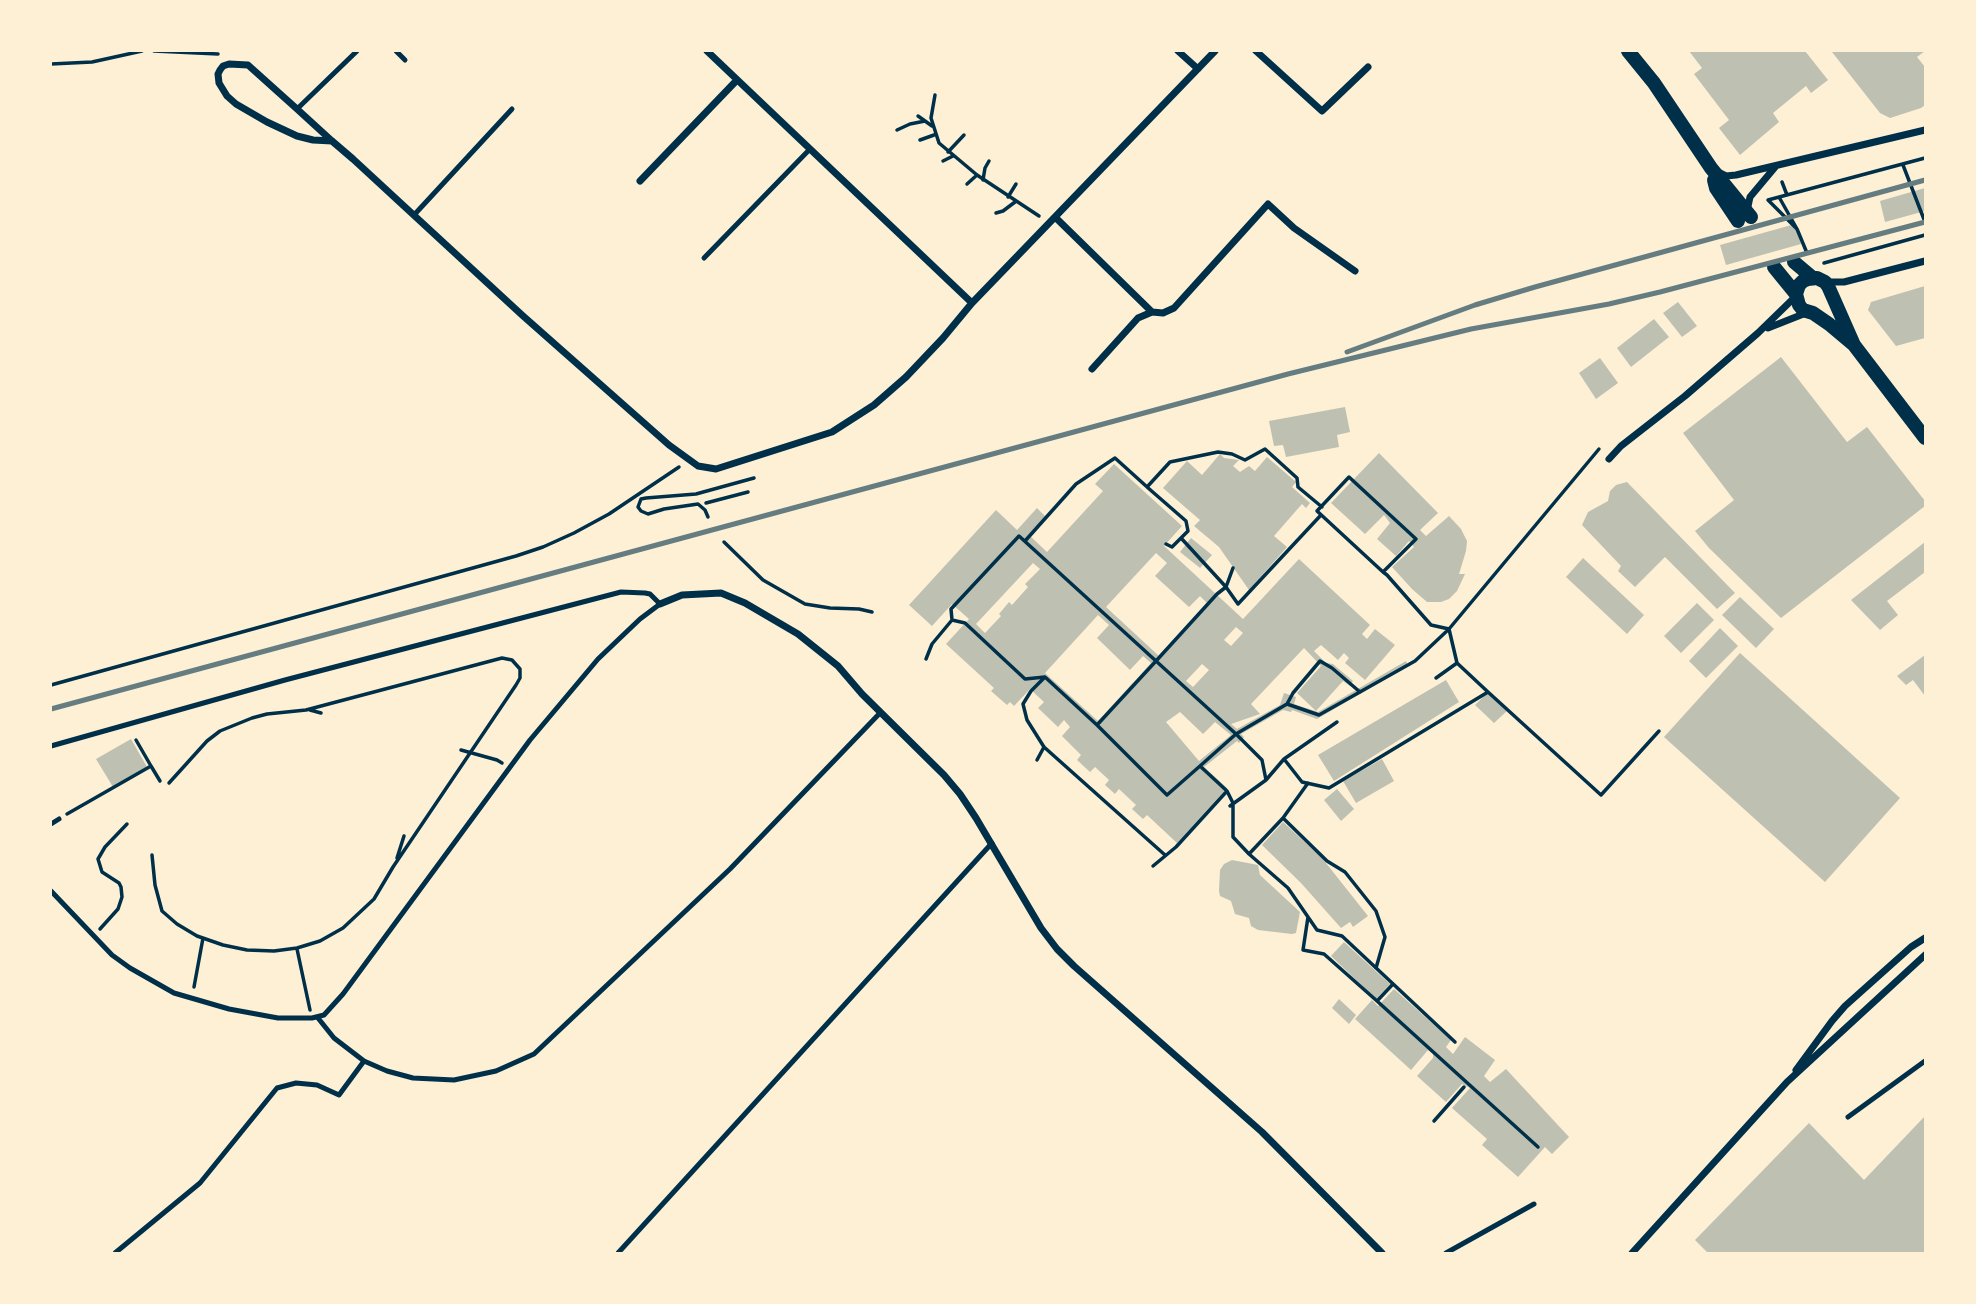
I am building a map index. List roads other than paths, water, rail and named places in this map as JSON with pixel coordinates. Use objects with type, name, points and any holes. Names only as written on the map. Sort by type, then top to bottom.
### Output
[{"type":"main road","points":[[1628,51],[1654,83],[1745,217]]},
{"type":"main road","points":[[1774,267],[1796,295],[1799,305],[1854,345]]},
{"type":"main road","points":[[1796,295],[1799,285],[1812,274]]},
{"type":"main road","points":[[1810,313],[1822,311],[1829,305],[1831,296],[1812,274]]},
{"type":"main road","points":[[1812,274],[1854,345],[1925,438]]},
{"type":"street","points":[[707,51],[972,303]]},
{"type":"street","points":[[1178,51],[1198,69]]},
{"type":"street","points":[[332,141],[307,139],[267,122],[236,104],[219,83],[218,74],[223,66],[248,65],[669,445],[698,466],[716,470],[832,432],[874,405],[906,377],[972,303],[1215,51]]},
{"type":"street","points":[[1256,51],[1322,111],[1368,67]]},
{"type":"street","points":[[640,181],[737,80]]},
{"type":"street","points":[[1711,169],[1730,176],[1925,130]]},
{"type":"street","points":[[1745,217],[1750,197],[1776,165]]},
{"type":"street","points":[[1092,369],[1138,318],[1174,308],[1268,204],[1294,228],[1355,271]]},
{"type":"street","points":[[1053,220],[1152,312]]},
{"type":"street","points":[[1812,274],[1844,282],[1925,261]]},
{"type":"street","points":[[1609,459],[1621,446],[1685,396],[1758,333],[1796,295]]},
{"type":"street","points":[[1758,333],[1782,321],[1810,313]]},
{"type":"street","points":[[660,604],[682,595],[721,593],[745,603],[798,634],[838,666],[880,713],[944,775],[965,802],[992,843],[1023,900],[1057,949],[1262,1132],[1382,1253]]},
{"type":"street","points":[[1787,1082],[1832,1021],[1871,981],[1925,938]]},
{"type":"street","points":[[1632,1253],[1787,1082],[1925,955]]},
{"type":"street","points":[[1871,981],[1884,992]]},
{"type":"lane","points":[[297,109],[357,51]]},
{"type":"lane","points":[[396,51],[405,60]]},
{"type":"lane","points":[[414,215],[512,109]]},
{"type":"lane","points":[[704,258],[810,149]]},
{"type":"lane","points":[[51,746],[285,680],[621,592],[650,594],[660,604],[598,659],[530,740],[344,994],[324,1015],[315,1018],[278,1018],[229,1009],[174,993],[112,955],[51,891]]},
{"type":"lane","points":[[315,1018],[334,1038],[364,1061],[413,1078],[454,1080],[496,1071],[534,1054],[730,869],[880,713]]},
{"type":"lane","points":[[51,824],[59,820]]},
{"type":"lane","points":[[618,1253],[992,843]]},
{"type":"lane","points":[[115,1253],[200,1183],[277,1088],[296,1083],[317,1085],[339,1095],[364,1061]]},
{"type":"lane","points":[[1848,1117],[1925,1061]]},
{"type":"lane","points":[[1447,1253],[1534,1204]]},
{"type":"railway","points":[[1347,352],[1475,305],[1535,287],[1925,180]]},
{"type":"railway","points":[[51,709],[1288,374],[1471,329],[1660,292],[1925,222]]}]
